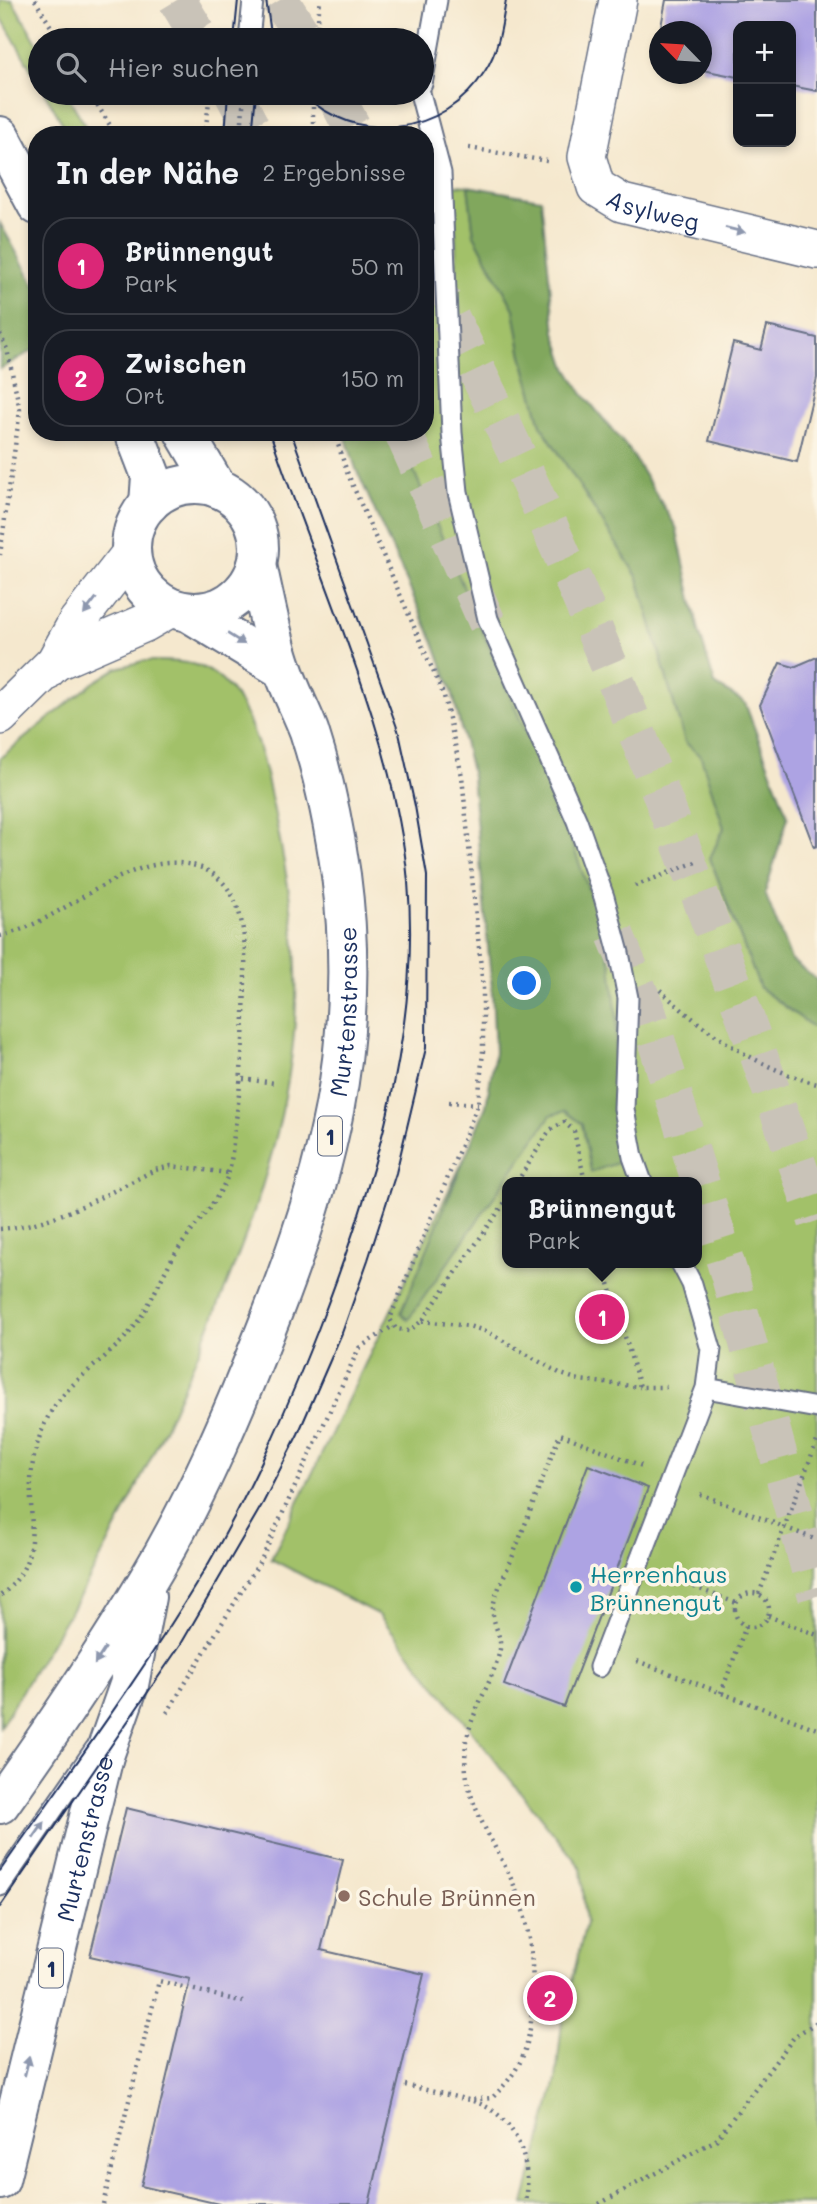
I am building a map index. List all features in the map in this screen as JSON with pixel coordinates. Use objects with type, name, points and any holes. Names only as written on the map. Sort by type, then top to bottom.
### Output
[{"type":"main road","points":[[0,136],[28,188]]},
{"type":"main road","points":[[137,441],[150,475],[149,504]]},
{"type":"main road","points":[[189,441],[217,488]]},
{"type":"main road","points":[[179,610],[222,606],[237,596],[257,565],[256,527],[247,511],[233,497],[217,488],[199,484],[180,486],[149,504],[138,518],[132,535],[131,553],[135,570],[143,586],[155,599],[282,668]]},
{"type":"main road","name":"Murtenstrasse","points":[[0,1804],[50,1734],[150,1578],[197,1488],[266,1331],[317,1190],[336,1112],[348,1017],[347,936],[341,874],[326,793],[308,730],[282,668],[257,565]]},
{"type":"main road","name":"Murtenstrasse","points":[[0,2180],[83,1837],[116,1720],[129,1685],[150,1578]]},
{"type":"street","name":"Asylweg","points":[[618,0],[587,157],[596,187],[622,203],[817,250]]},
{"type":"street","points":[[1,713],[54,662],[77,622],[131,553]]},
{"type":"street","points":[[54,662],[179,610]]},
{"type":"lane","points":[[250,28],[253,0]]},
{"type":"lane","points":[[431,28],[438,0]]},
{"type":"lane","points":[[420,105],[427,126]]},
{"type":"lane","points":[[434,150],[441,173],[452,433],[458,492],[488,619],[577,821],[604,897],[619,953],[628,998],[624,1109],[633,1157],[640,1177]]},
{"type":"lane","points":[[603,1658],[706,1388],[711,1349],[692,1284],[684,1268]]},
{"type":"lane","points":[[706,1388],[817,1408]]},
{"type":"lane","points":[[0,1886],[116,1720]]},
{"type":"path","points":[[35,0],[52,28]]},
{"type":"path","points":[[317,28],[320,0]]},
{"type":"path","points":[[97,105],[110,126]]},
{"type":"path","points":[[206,126],[209,105]]},
{"type":"path","points":[[242,126],[243,105]]},
{"type":"path","points":[[313,105],[313,126]]},
{"type":"path","points":[[0,334],[7,349],[20,410],[0,555]]},
{"type":"path","points":[[337,441],[347,472],[444,695],[462,776],[483,988],[483,1051],[478,1104],[390,1319],[398,1331],[409,1331],[422,1321],[502,1207]]},
{"type":"path","points":[[604,897],[696,862]]},
{"type":"path","points":[[0,936],[33,927],[106,885],[154,865],[188,864],[202,868],[234,897],[243,926],[245,956],[243,1079],[229,1173],[213,1202],[171,1261],[138,1322],[109,1354],[59,1400],[47,1418],[34,1457],[31,1481],[32,1540],[18,1575],[0,1596]]},
{"type":"path","points":[[619,953],[685,1013],[721,1041],[759,1063],[817,1084]]},
{"type":"path","points":[[243,1079],[275,1083]]},
{"type":"path","points":[[449,1101],[478,1104]]},
{"type":"path","points":[[520,1177],[550,1130],[564,1122],[574,1130],[584,1177]]},
{"type":"path","points":[[0,1229],[23,1227],[55,1217],[171,1166],[229,1173]]},
{"type":"path","points":[[604,1268],[640,1387]]},
{"type":"path","points":[[422,1321],[469,1326],[488,1332],[561,1374],[579,1380],[640,1387],[706,1388]]},
{"type":"path","points":[[165,1718],[262,1558],[359,1348],[393,1326]]},
{"type":"path","points":[[469,2100],[492,2098],[509,2081],[522,2057],[530,2015],[533,1971],[528,1928],[519,1896],[468,1789],[467,1744],[474,1710],[500,1648],[492,1609],[560,1434],[817,1540]]},
{"type":"path","points":[[759,1594],[817,1441]]},
{"type":"path","points":[[638,1566],[736,1603]]},
{"type":"path","points":[[748,1592],[759,1594],[767,1600],[768,1616],[757,1627],[746,1626],[736,1617],[736,1603],[748,1592]]},
{"type":"path","points":[[768,1616],[817,1634]]},
{"type":"path","points":[[721,1693],[746,1626]]},
{"type":"path","points":[[603,1658],[721,1693],[817,1729]]},
{"type":"path","points":[[103,2204],[159,1981],[243,2002]]},
{"type":"path","points":[[599,2204],[716,2140],[795,2036],[817,2022]]},
{"type":"path","points":[[405,2085],[469,2100],[505,2119],[516,2137],[526,2168],[526,2204]]},
{"type":"green space","points":[[0,0],[12,0],[28,28],[28,64],[0,15]]},
{"type":"green space","points":[[52,105],[73,105],[86,126],[64,126]]},
{"type":"green space","points":[[454,185],[468,186],[474,235],[514,309],[521,351],[541,425],[638,578],[685,742],[701,756],[724,828],[710,859],[760,988],[817,1030],[817,2204],[524,2204],[556,2080],[562,2022],[586,1923],[581,1868],[379,1615],[271,1559],[504,1076],[472,775],[393,441],[434,441],[434,307],[458,318]]},
{"type":"green space","points":[[468,186],[541,199],[555,332],[567,368],[582,393],[630,451],[676,527],[699,631],[715,684],[745,703],[788,817],[765,893],[791,960],[817,980],[817,1030],[760,988],[710,858],[724,828],[701,757],[685,742],[638,578],[541,425],[521,351],[514,309],[474,235]]},
{"type":"green space","points":[[0,223],[28,273],[28,353],[0,369]]},
{"type":"green space","points":[[347,441],[403,441],[567,829],[611,964],[617,1019],[613,1110],[623,1161],[591,1172],[582,1124],[565,1111],[551,1115],[508,1177],[502,1177],[502,1185],[408,1320],[401,1313],[486,1106],[495,1052],[492,989],[472,776],[453,694],[433,640],[356,469]]},
{"type":"green space","points":[[143,661],[186,663],[210,671],[225,683],[237,698],[255,735],[282,848],[291,905],[296,992],[291,1059],[277,1135],[255,1209],[228,1282],[182,1389],[98,1563],[0,1727],[0,758],[93,683],[117,668]]},
{"type":"building","points":[[666,0],[817,0],[817,91],[796,87],[796,21],[733,21],[733,76],[712,72],[712,21],[662,21]]},
{"type":"building","points":[[767,326],[817,338],[817,378],[797,462],[709,441],[733,343],[761,350]]},
{"type":"building","points":[[817,657],[817,846],[814,847],[760,705],[780,663],[794,667]]},
{"type":"building","name":"Herrenhaus Brünnengut","points":[[588,1465],[648,1488],[564,1707],[504,1685]]},
{"type":"building","points":[[126,1808],[343,1860],[321,1950],[424,1974],[369,2204],[219,2204],[141,2186],[190,1979],[90,1956]]},
{"type":"tunnel","points":[[177,0],[194,28]]},
{"type":"tunnel","points":[[280,0],[298,28]]},
{"type":"tunnel","points":[[239,105],[250,126]]},
{"type":"tunnel","points":[[340,105],[351,126]]},
{"type":"tunnel","points":[[434,286],[538,500],[639,737],[731,978],[817,1221]]},
{"type":"tunnel","points":[[407,441],[490,629]]},
{"type":"tunnel","points":[[615,934],[648,1014],[699,1177]]},
{"type":"tunnel","points":[[702,1187],[730,1277],[817,1596]]},
{"type":"tram line","points":[[235,28],[238,0]]},
{"type":"tram line","points":[[266,0],[270,28]]},
{"type":"tram line","points":[[402,126],[423,121],[447,110],[468,93],[490,63],[497,46],[506,0]]},
{"type":"tram line","points":[[226,126],[227,105]]},
{"type":"tram line","points":[[253,126],[255,105]]},
{"type":"tram line","points":[[318,105],[348,121],[369,126]]},
{"type":"tram line","points":[[0,1871],[158,1644],[207,1566],[253,1480],[305,1362],[356,1223],[388,1112],[399,1055],[407,997],[410,940],[408,882],[400,826],[388,769],[371,712],[273,441]]},
{"type":"tram line","points":[[0,1907],[181,1644],[263,1503],[298,1434],[342,1333],[368,1260],[396,1173],[426,1048],[427,876],[415,806],[399,733],[294,441]]},
{"type":"place","name":"Brünnengut","points":[[602,1317]]},
{"type":"place","name":"Herrenhaus Brünnengut","points":[[576,1587]]},
{"type":"place","name":"Schule Brünnen","points":[[344,1896]]},
{"type":"place","name":"Zwischen","points":[[550,1998]]}]
